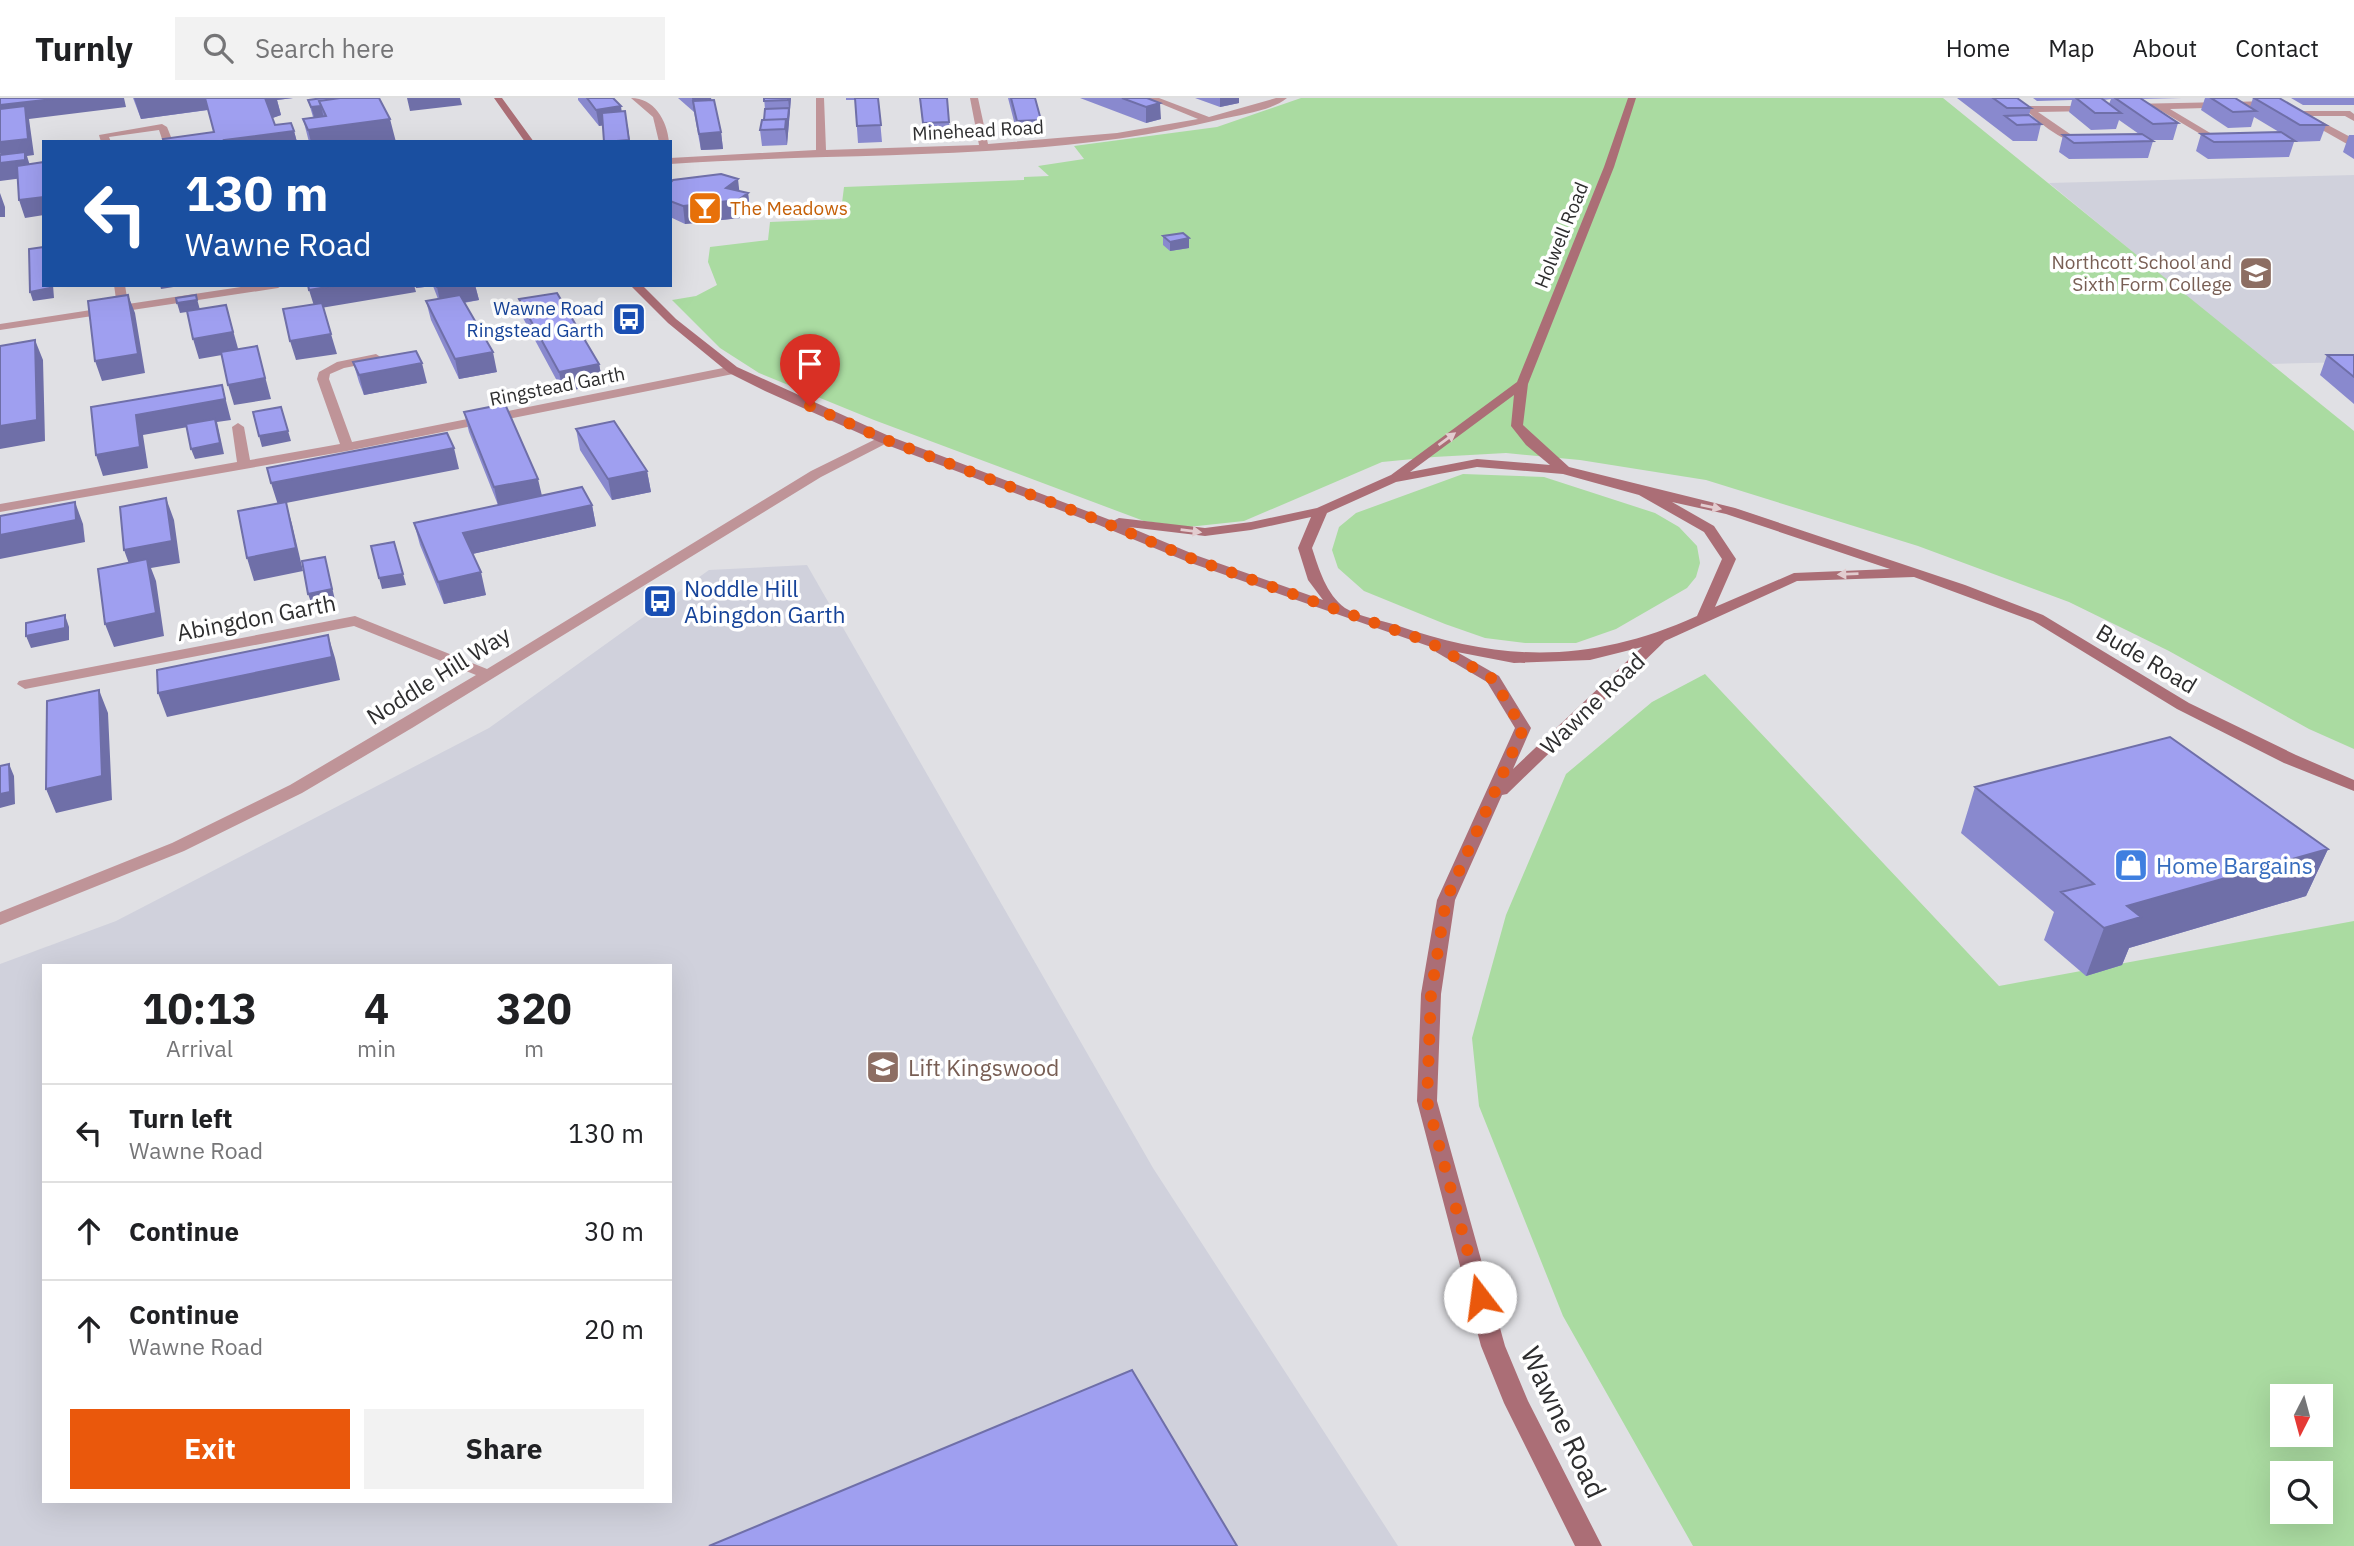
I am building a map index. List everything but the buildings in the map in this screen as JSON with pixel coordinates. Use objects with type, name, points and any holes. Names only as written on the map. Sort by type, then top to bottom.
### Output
[{"type":"street","points":[[498,98],[529,140]]},
{"type":"street","points":[[635,98],[650,108],[664,124],[664,140]]},
{"type":"street","points":[[820,98],[821,153]]},
{"type":"street","points":[[974,98],[984,148]]},
{"type":"street","points":[[1150,98],[1209,120]]},
{"type":"street","name":"Minehead Road","points":[[672,161],[1056,144],[1157,131],[1209,120],[1283,98]]},
{"type":"street","name":"Holwell Road","points":[[1564,470],[1531,442],[1517,426],[1522,384],[1609,167],[1632,98]]},
{"type":"street","points":[[2259,98],[2288,109],[2354,142]]},
{"type":"street","points":[[2159,106],[2219,142]]},
{"type":"street","points":[[2096,139],[2071,139],[2029,109],[2105,107]]},
{"type":"street","points":[[2118,107],[2288,109],[2351,115]]},
{"type":"street","points":[[105,138],[162,127],[167,140]]},
{"type":"street","points":[[119,287],[123,309]]},
{"type":"street","points":[[0,327],[265,287]]},
{"type":"street","points":[[637,287],[672,321],[733,370],[884,439],[1193,559],[1341,612],[1429,642],[1514,657],[1590,655],[1660,638]]},
{"type":"street","points":[[347,447],[323,379],[325,372],[341,365],[391,355]]},
{"type":"street","name":"Ringstead Garth","points":[[0,508],[347,447],[733,370]]},
{"type":"street","points":[[1098,520],[1205,532],[1251,526],[1321,511],[1392,479],[1522,384]]},
{"type":"street","points":[[238,427],[244,466]]},
{"type":"street","name":"Noddle Hill Way","points":[[0,919],[178,847],[296,789],[406,725],[816,474],[884,439]]},
{"type":"street","points":[[1392,479],[1477,463],[1564,470],[1644,492],[1709,529],[1729,559],[1704,616]]},
{"type":"street","name":"Bude Road","points":[[1644,492],[1730,511],[1916,573],[2038,618],[2183,706],[2279,754],[2354,786]]},
{"type":"street","points":[[1321,511],[1305,548],[1315,580],[1341,612]]},
{"type":"street","name":"Bude Road","points":[[1660,638],[1794,577],[1916,573]]},
{"type":"street","name":"Abingdon Garth","points":[[25,684],[355,621],[487,674]]},
{"type":"street","name":"Wawne Road","points":[[1494,797],[1660,638]]},
{"type":"street","name":"Wawne Road","points":[[1429,642],[1493,679],[1523,729],[1446,900],[1431,994],[1427,1101],[1493,1346],[1546,1465],[1589,1546]]},
{"type":"shaded area","name":"Northcott School and Sixth Form College","points":[[2354,175],[2354,362],[2269,364],[2049,183]]},
{"type":"shaded area","name":"Lift Kingswood","points":[[807,565],[1153,1168],[1398,1546],[0,1546],[0,964],[116,921],[489,728],[709,570]]},
{"type":"green space","points":[[1301,98],[1943,98],[2354,431],[2354,749],[2309,729],[2169,651],[2069,602],[1918,546],[1706,480],[1580,460],[1506,453],[1434,457],[1382,462],[1244,521],[1188,527],[1144,521],[874,420],[759,373],[720,348],[672,300],[696,296],[717,285],[708,262],[710,247],[768,240],[770,222],[840,219],[844,187],[1024,180],[1024,177],[1049,176],[1038,166],[1084,159],[1074,146],[1217,127]]},
{"type":"green space","points":[[1463,474],[1544,477],[1655,513],[1679,527],[1697,546],[1700,563],[1696,577],[1687,588],[1616,629],[1576,643],[1525,643],[1485,638],[1445,624],[1364,591],[1338,568],[1332,550],[1339,527],[1356,513]]},
{"type":"green space","points":[[1705,674],[1999,986],[2354,921],[2354,1546],[1693,1546],[1563,1316],[1479,1106],[1472,1038],[1506,915],[1566,774],[1652,702]]},
{"type":"place","name":"The Meadows","points":[[705,208]]},
{"type":"place","name":"Northcott School and Sixth Form College","points":[[2256,273]]},
{"type":"place","name":"Wawne Road Ringstead Garth","points":[[629,319]]},
{"type":"place","name":"Noddle Hill Abingdon Garth","points":[[660,601]]},
{"type":"place","name":"Home Bargains","points":[[2131,865]]},
{"type":"place","name":"Lift Kingswood","points":[[883,1067]]},
{"type":"route","points":[[810,406],[884,439],[1193,559],[1429,642],[1493,679],[1523,729],[1446,900],[1431,994],[1427,1101],[1480,1297]]}]
